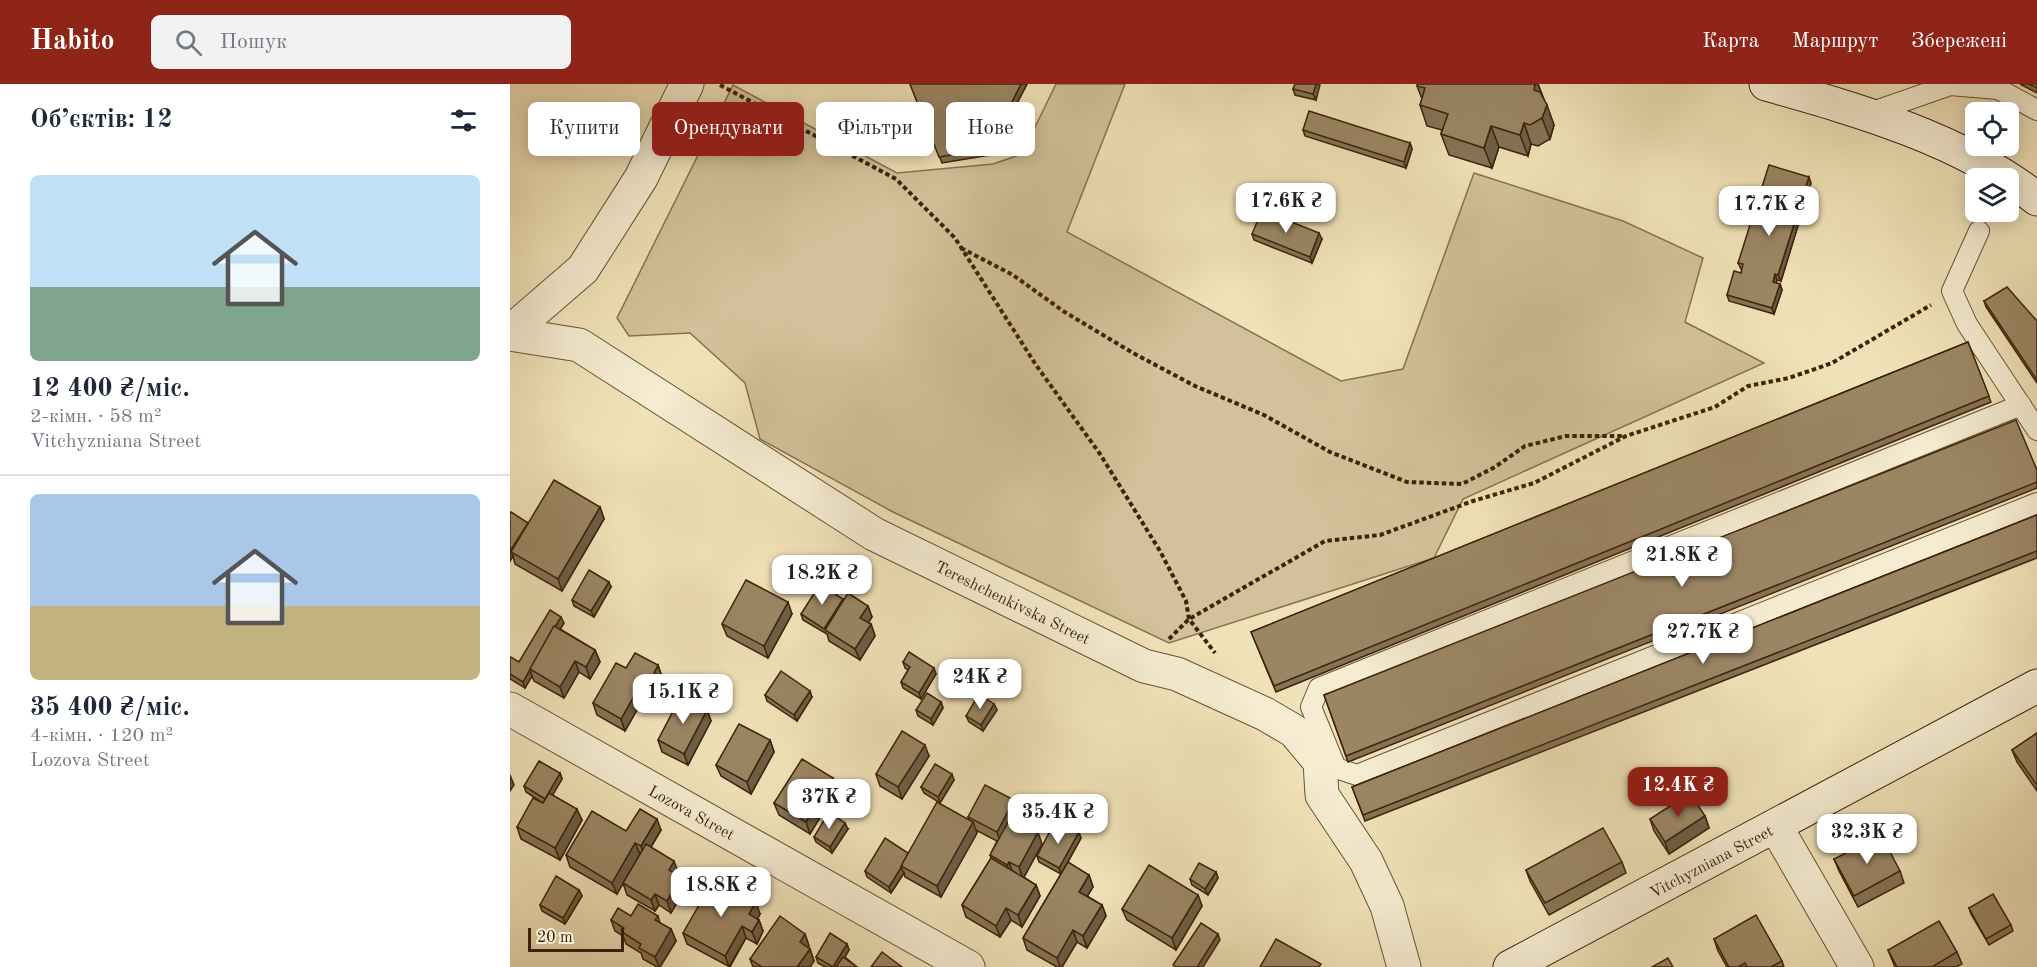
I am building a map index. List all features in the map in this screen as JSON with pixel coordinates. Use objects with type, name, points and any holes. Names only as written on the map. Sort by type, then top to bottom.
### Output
[{"type":"street","points":[[516,328],[583,269],[641,177],[687,84]]},
{"type":"street","points":[[1766,84],[1865,115],[1941,143],[2012,179],[2037,199]]},
{"type":"street","name":"Tereshchenkivska Street","points":[[516,328],[579,345],[874,534],[1144,666],[1177,674],[1265,714],[1294,731],[1320,762],[1322,795],[1366,861],[1387,906],[1404,967]]},
{"type":"street","name":"Vitchyzniana Street","points":[[1510,967],[2037,686]]},
{"type":"street","name":"Lozova Street","points":[[510,709],[968,967]]},
{"type":"street","points":[[1776,827],[1857,967]]},
{"type":"lane","points":[[1865,115],[1926,91],[1950,85],[1998,89],[2037,110]]},
{"type":"lane","points":[[1979,231],[1952,291],[1967,324],[2037,430]]},
{"type":"lane","points":[[2021,405],[1319,688],[1311,707],[1336,768],[1357,775],[2037,503]]},
{"type":"path","points":[[719,84],[896,179],[955,238],[1036,365],[1101,454],[1160,551],[1186,601],[1189,619],[1218,657]]},
{"type":"path","points":[[960,247],[1014,276],[1063,311],[1123,347],[1195,386],[1264,415],[1330,452],[1407,482],[1462,484],[1495,467],[1525,446],[1566,436],[1626,436]]},
{"type":"path","points":[[1144,666],[1189,619],[1325,541],[1380,535],[1473,501],[1534,483],[1626,436],[1715,407],[1748,386],[1789,378],[1832,363],[1952,291]]},
{"type":"shaded area","points":[[1056,84],[1125,84],[1067,232],[1341,381],[1403,369],[1474,173],[1623,221],[1703,258],[1685,322],[1764,363],[1463,499],[1434,558],[1169,643],[893,512],[760,439],[745,383],[690,333],[629,336],[617,318],[698,156],[804,156],[804,123],[816,130],[816,156],[865,156],[897,173],[993,164],[1016,156],[1035,156],[1035,127]]},
{"type":"shaded area","points":[[733,85],[765,102],[725,102]]},
{"type":"building","points":[[910,84],[1021,84],[1012,102],[946,102],[946,156],[939,157],[934,144],[934,102],[917,102]]},
{"type":"building","points":[[1295,84],[1316,84],[1313,94],[1293,89]]},
{"type":"building","points":[[1417,84],[1535,84],[1534,90],[1540,92],[1547,105],[1542,118],[1530,125],[1524,123],[1520,135],[1491,126],[1484,148],[1441,134],[1448,114],[1420,105],[1425,88]]},
{"type":"building","points":[[1309,111],[1410,143],[1404,162],[1303,130]]},
{"type":"building","points":[[1769,165],[1809,177],[1778,275],[1775,274],[1773,282],[1780,284],[1772,308],[1727,295],[1734,271],[1741,273],[1743,264],[1738,263]]},
{"type":"building","points":[[1262,210],[1319,233],[1310,257],[1252,234]]},
{"type":"building","points":[[2007,287],[2037,321],[2037,380],[1984,301]]},
{"type":"building","points":[[1968,342],[1989,396],[1274,686],[1251,632]]},
{"type":"building","points":[[2016,420],[2037,470],[2037,482],[1346,756],[1324,695]]},
{"type":"building","points":[[554,480],[600,507],[558,579],[511,552]]},
{"type":"building","points":[[511,512],[528,523],[510,551],[510,514]]},
{"type":"building","points":[[2037,515],[2037,551],[1363,815],[1352,787]]},
{"type":"building","points":[[589,570],[609,582],[591,611],[572,600]]},
{"type":"building","points":[[746,580],[788,602],[764,646],[722,624]]},
{"type":"building","points":[[820,584],[843,599],[824,629],[801,614]]},
{"type":"building","points":[[848,593],[868,606],[860,618],[871,624],[855,649],[825,630]]},
{"type":"building","points":[[550,610],[561,617],[523,682],[510,674],[510,659],[511,657],[519,662]]},
{"type":"building","points":[[554,626],[595,650],[586,667],[575,661],[560,687],[530,669]]},
{"type":"building","points":[[909,652],[934,668],[919,693],[901,682],[910,667],[903,662]]},
{"type":"building","points":[[635,653],[658,665],[654,673],[662,677],[651,697],[638,689],[621,719],[593,703],[616,663],[626,668]]},
{"type":"building","points":[[781,671],[810,691],[794,715],[765,695]]},
{"type":"building","points":[[927,693],[941,702],[931,719],[916,710]]},
{"type":"building","points":[[979,694],[994,704],[981,725],[966,716]]},
{"type":"building","points":[[681,696],[707,710],[684,754],[658,740]]},
{"type":"building","points":[[739,724],[770,740],[747,782],[716,765]]},
{"type":"building","points":[[902,731],[925,745],[898,787],[876,774]]},
{"type":"building","points":[[2037,733],[2037,785],[2012,750]]},
{"type":"building","points":[[802,759],[833,778],[806,822],[774,803]]},
{"type":"building","points":[[539,761],[560,773],[545,799],[524,786]]},
{"type":"building","points":[[935,764],[952,774],[938,797],[921,787]]},
{"type":"building","points":[[985,785],[1014,800],[997,832],[968,817]]},
{"type":"building","points":[[549,793],[577,809],[555,848],[517,827],[533,798],[543,803]]},
{"type":"building","points":[[1690,793],[1705,816],[1665,842],[1650,819]]},
{"type":"building","points":[[937,802],[973,822],[937,886],[901,866]]},
{"type":"building","points":[[640,809],[657,819],[641,846],[635,843],[612,883],[566,855],[592,811],[626,831]]},
{"type":"building","points":[[829,812],[845,823],[830,847],[814,837]]},
{"type":"building","points":[[1011,817],[1038,832],[1019,867],[1009,862],[1007,865],[990,855]]},
{"type":"building","points":[[1063,823],[1079,832],[1059,868],[1037,856],[1051,829],[1058,833]]},
{"type":"building","points":[[1603,828],[1622,862],[1545,903],[1526,870]]},
{"type":"building","points":[[1881,835],[1900,871],[1854,896],[1834,859]]},
{"type":"building","points":[[885,838],[908,853],[889,887],[865,871]]},
{"type":"building","points":[[646,844],[674,861],[669,870],[681,877],[667,901],[655,894],[651,900],[623,883]]},
{"type":"building","points":[[991,858],[1036,885],[1018,915],[1006,908],[996,926],[962,905]]},
{"type":"building","points":[[1068,862],[1089,875],[1079,892],[1102,905],[1083,936],[1073,930],[1057,958],[1023,938]]},
{"type":"building","points":[[1199,863],[1216,872],[1205,889],[1190,879]]},
{"type":"building","points":[[1149,865],[1198,895],[1172,938],[1122,909]]},
{"type":"building","points":[[556,876],[579,890],[563,918],[540,905]]},
{"type":"building","points":[[714,879],[756,902],[749,914],[759,920],[752,932],[742,926],[725,956],[683,933]]},
{"type":"building","points":[[1993,894],[2011,925],[1986,939],[1969,908]]},
{"type":"building","points":[[638,904],[658,916],[655,920],[671,929],[655,957],[639,948],[641,944],[622,932],[624,928],[611,920],[618,908],[631,916]]},
{"type":"building","points":[[1756,915],[1782,961],[1771,967],[1747,967],[1745,963],[1738,967],[1729,967],[1714,939]]},
{"type":"building","points":[[780,916],[805,934],[800,942],[810,949],[797,967],[762,967],[750,959]]},
{"type":"building","points":[[1939,921],[1957,952],[1932,967],[1897,967],[1888,950]]},
{"type":"building","points":[[1201,923],[1218,934],[1197,967],[1176,967],[1173,965]]},
{"type":"building","points":[[830,933],[847,944],[833,967],[816,957]]},
{"type":"building","points":[[1276,939],[1321,964],[1319,967],[1260,967]]},
{"type":"building","points":[[882,952],[902,967],[871,967]]},
{"type":"building","points":[[843,957],[857,967],[836,967]]},
{"type":"building","points":[[1668,958],[1673,967],[1652,967]]}]
